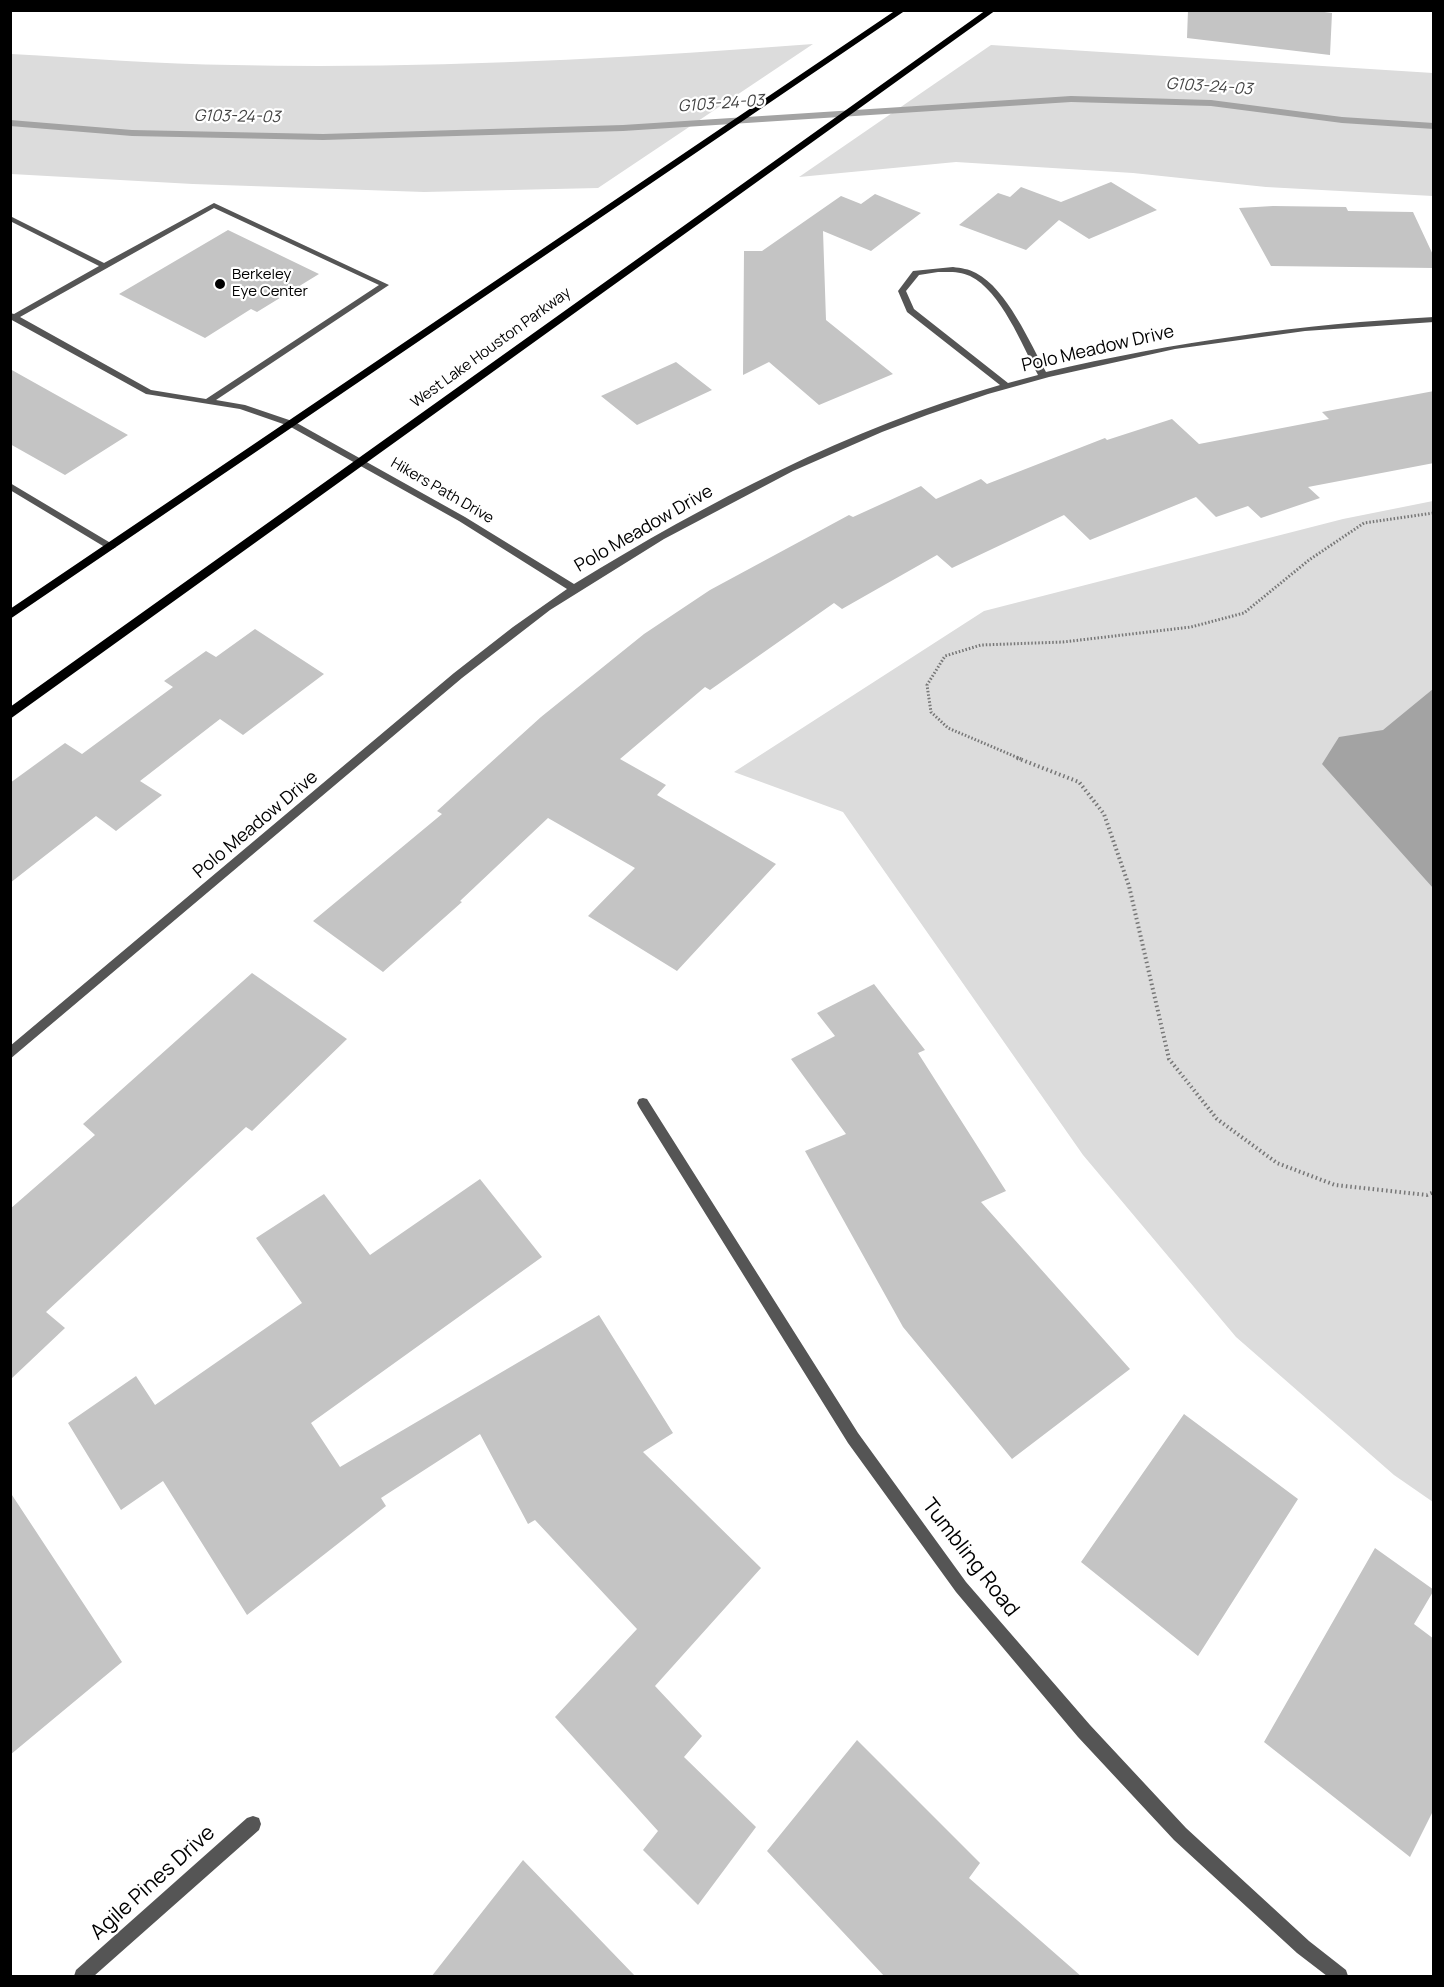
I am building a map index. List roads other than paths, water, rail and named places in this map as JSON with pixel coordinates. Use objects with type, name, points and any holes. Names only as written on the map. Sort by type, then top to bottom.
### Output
[{"type":"main road","points":[[10,615],[902,10]]},
{"type":"main road","name":"West Lake Houston Parkway","points":[[10,714],[992,10]]},
{"type":"street","points":[[12,316],[214,205],[385,285],[207,402]]},
{"type":"street","points":[[10,218],[104,266]]},
{"type":"street","points":[[1008,387],[910,310],[902,291],[916,273],[940,269],[974,274],[995,292],[1044,377]]},
{"type":"street","name":"Hikers Path Drive","points":[[12,316],[149,392],[242,407],[292,424],[362,461],[512,549],[574,589]]},
{"type":"street","name":"Polo Meadow Drive","points":[[10,1054],[480,658],[574,589],[707,511],[761,484],[924,413],[1044,377],[1170,349],[1247,337],[1339,325],[1434,319]]},
{"type":"street","points":[[10,486],[111,547]]},
{"type":"street","name":"Tumbling Road","points":[[643,1103],[854,1438],[961,1587],[1084,1731],[1180,1834],[1303,1947],[1340,1977]]},
{"type":"street","name":"Agile Pines Drive","points":[[82,1977],[253,1824]]},
{"type":"waterway","name":"G103-24-03","points":[[10,123],[132,133],[323,137],[623,128],[1071,99],[1211,103],[1342,120],[1434,126]]},
{"type":"place","name":"Berkeley Eye Center","points":[[220,284]]}]
